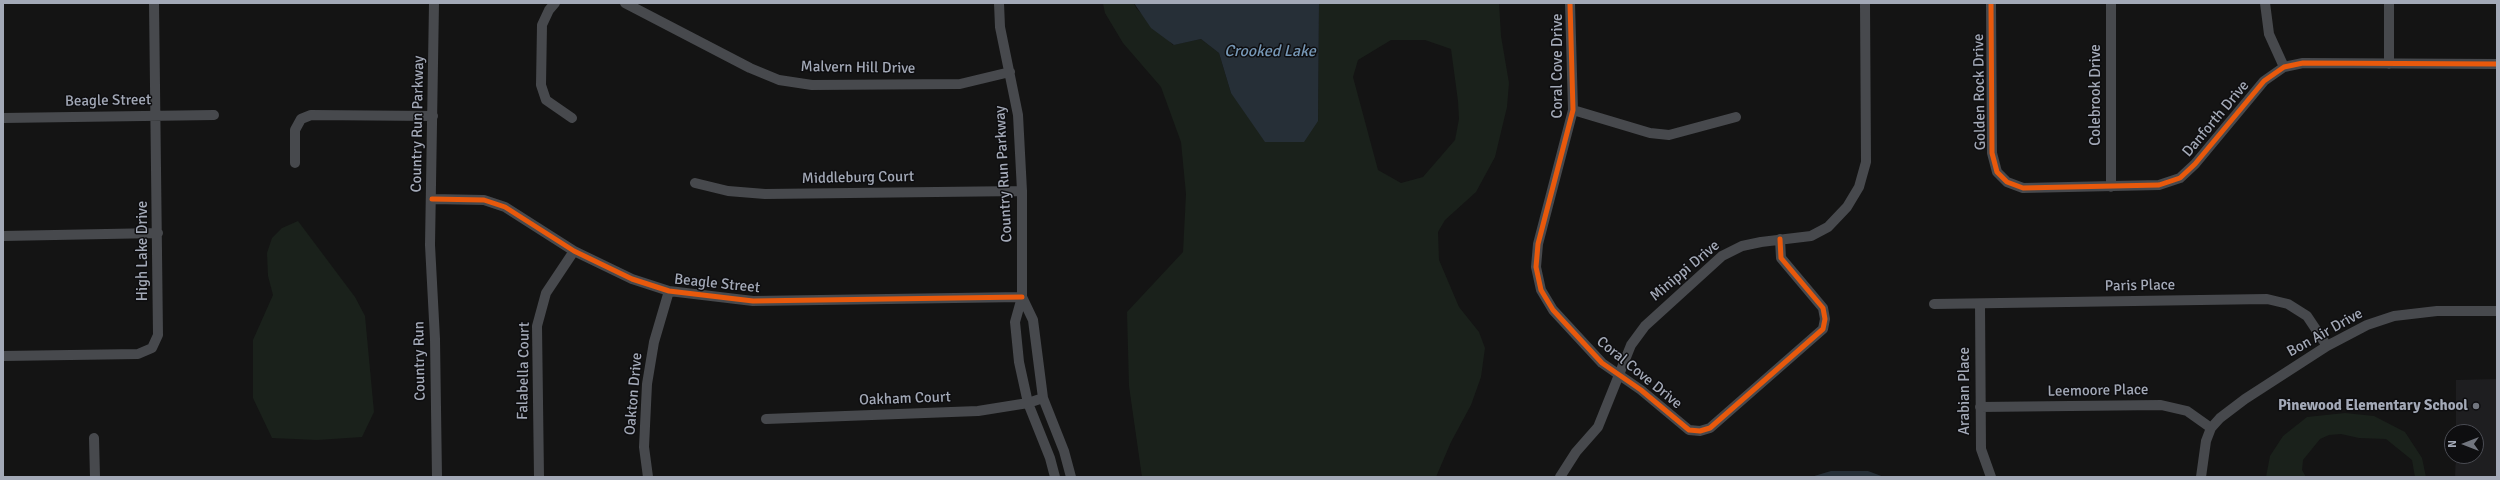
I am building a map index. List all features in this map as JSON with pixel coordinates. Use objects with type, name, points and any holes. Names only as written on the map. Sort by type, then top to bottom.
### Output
[{"type":"street","name":"High Lake Drive","points":[[3,356],[138,354],[152,348],[158,335],[158,233],[154,3]]},
{"type":"street","name":"Country Run Parkway","points":[[430,245],[432,199],[434,3]]},
{"type":"street","points":[[555,3],[549,10],[542,26],[541,85],[546,100],[572,118]]},
{"type":"street","name":"Malvern Hill Drive","points":[[626,3],[750,68],[779,80],[812,85],[960,84],[1010,72]]},
{"type":"street","name":"Country Run Parkway","points":[[999,3],[1000,27],[1018,115],[1022,191],[1022,297],[1015,322],[1019,362],[1028,403],[1050,458],[1055,477]]},
{"type":"street","name":"Coral Cove Drive","points":[[1570,3],[1573,110],[1538,244],[1536,267],[1541,290],[1552,310],[1602,363],[1642,390],[1689,430],[1700,431],[1710,428],[1823,329],[1825,319],[1823,308],[1781,258],[1780,239]]},
{"type":"street","name":"Minippi Drive","points":[[1560,477],[1576,452],[1598,427],[1630,345],[1645,326],[1722,256],[1742,246],[1780,239],[1811,236],[1828,228],[1848,207],[1859,187],[1866,162],[1865,3]]},
{"type":"street","name":"Golden Rock Drive","points":[[1991,3],[1992,153],[1997,172],[2007,182],[2023,188]]},
{"type":"street","name":"Colebrook Drive","points":[[2111,3],[2111,188]]},
{"type":"street","points":[[2265,3],[2268,34],[2284,67]]},
{"type":"street","points":[[2389,3],[2389,64]]},
{"type":"street","name":"Danforth Drive","points":[[2023,188],[2111,188],[2159,185],[2180,178],[2195,164],[2264,81],[2284,67],[2303,63],[2497,64]]},
{"type":"street","points":[[1573,110],[1650,133],[1669,135],[1736,117]]},
{"type":"street","points":[[295,163],[295,130],[301,119],[311,114],[433,116]]},
{"type":"street","name":"Beagle Street","points":[[3,118],[214,115]]},
{"type":"street","name":"Middleburg Court","points":[[695,183],[728,191],[765,194],[1022,191]]},
{"type":"street","name":"Beagle Street","points":[[432,199],[484,200],[498,205],[542,229],[574,251],[632,279],[669,291],[753,301],[1022,297]]},
{"type":"street","points":[[3,236],[158,233]]},
{"type":"street","name":"Country Run","points":[[430,245],[435,339],[437,477]]},
{"type":"street","name":"Falabella Court","points":[[539,477],[537,326],[546,293],[574,251]]},
{"type":"street","name":"Oakton Drive","points":[[648,477],[644,447],[647,384],[654,342],[669,291]]},
{"type":"street","name":"Country Run Parkway","points":[[1022,297],[1033,320],[1043,398],[1064,451],[1071,477]]},
{"type":"street","name":"Paris Place","points":[[1934,304],[2267,299],[2288,304],[2306,316],[2327,346]]},
{"type":"street","name":"Arabian Place","points":[[1980,304],[1981,449],[1991,477]]},
{"type":"street","name":"Bon Air Drive","points":[[2211,428],[2245,399],[2327,346],[2367,324],[2394,316],[2437,312],[2497,311]]},
{"type":"street","name":"Oakham Court","points":[[766,419],[978,411],[1028,403],[1043,398]]},
{"type":"street","name":"Leemoore Place","points":[[1980,407],[2161,405],[2187,411],[2211,428]]},
{"type":"street","points":[[2201,477],[2206,441],[2211,428]]},
{"type":"street","points":[[94,438],[95,477]]},
{"type":"shaded area","points":[[1103,3],[1134,3],[1136,8],[1173,45],[1201,39],[1219,53],[1231,93],[1318,121],[1319,3],[1499,3],[1501,36],[1509,83],[1507,107],[1495,157],[1476,192],[1445,220],[1438,232],[1439,260],[1459,307],[1479,332],[1485,348],[1481,377],[1471,405],[1451,442],[1436,477],[1142,477],[1129,386],[1127,312],[1183,252],[1186,194],[1181,142],[1161,87],[1123,43],[1105,13]],"holes":[[[1391,40],[1425,40],[1451,49],[1459,119],[1455,140],[1423,177],[1401,183],[1378,170],[1353,77],[1358,60]]]},
{"type":"shaded area","points":[[298,221],[355,297],[365,316],[374,412],[362,437],[317,440],[272,438],[253,398],[253,340],[273,295],[268,276],[267,253],[272,238],[282,228]]},
{"type":"shaded area","name":"Pinewood Elementary School","points":[[2497,379],[2497,477],[2455,477],[2456,464],[2484,464],[2484,424],[2456,424],[2456,380]]},
{"type":"shaded area","points":[[2345,413],[2374,416],[2405,432],[2422,458],[2426,477],[2415,477],[2412,460],[2386,439],[2359,438],[2341,434],[2329,435],[2320,439],[2303,460],[2302,470],[2306,477],[2266,477],[2270,456],[2283,436],[2307,417]]},
{"type":"water","name":"Crooked Lake","points":[[1134,3],[1319,3],[1318,121],[1304,142],[1265,142],[1231,93],[1219,53],[1201,39],[1174,45],[1151,28]]},
{"type":"water","points":[[1831,471],[1868,471],[1884,477],[1811,477]]},
{"type":"cycle path","points":[[1570,3],[1573,110],[1538,244],[1536,267],[1541,290],[1553,310],[1602,363],[1641,390],[1689,430],[1700,431],[1710,428],[1823,329],[1825,319],[1823,308],[1781,258],[1780,239]]},
{"type":"cycle path","points":[[1991,3],[1992,153],[1997,172],[2007,182],[2023,188],[2159,185],[2180,178],[2195,164],[2264,81],[2284,67],[2303,63],[2497,64]]},
{"type":"cycle path","points":[[432,199],[484,200],[505,207],[574,251],[632,279],[669,291],[753,301],[1022,297]]},
{"type":"place","name":"Pinewood Elementary School","points":[[2476,406]]}]
